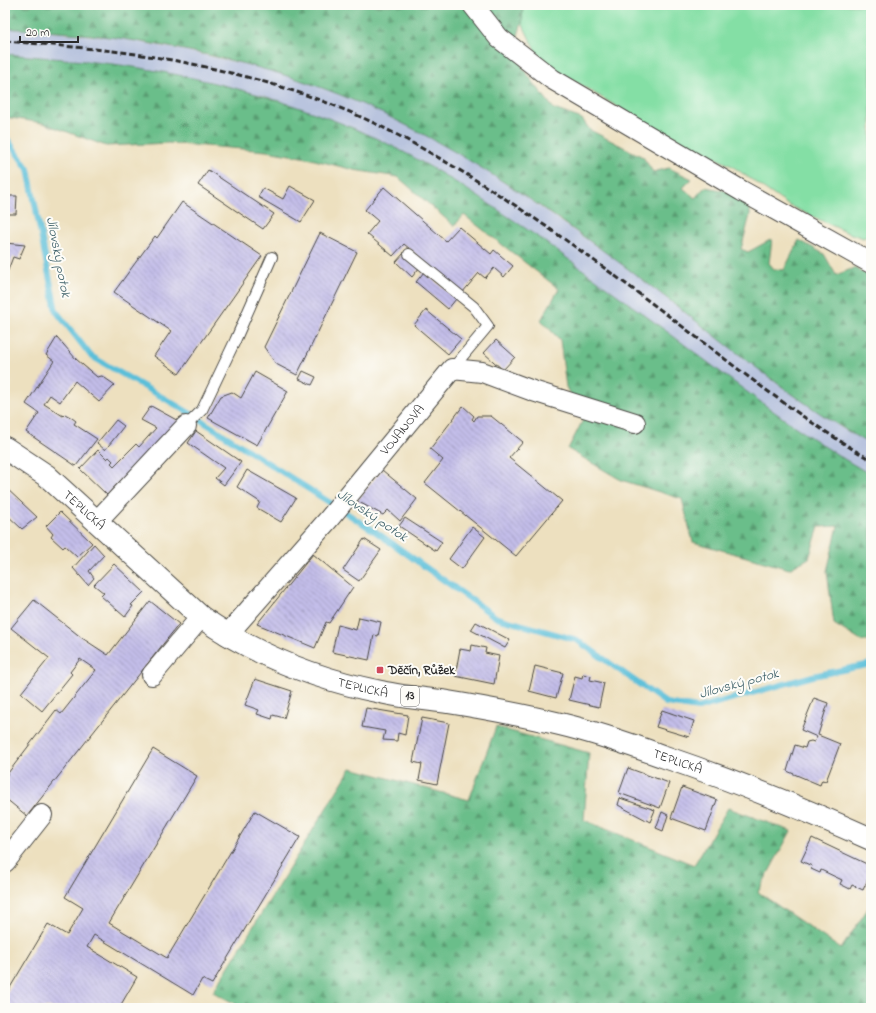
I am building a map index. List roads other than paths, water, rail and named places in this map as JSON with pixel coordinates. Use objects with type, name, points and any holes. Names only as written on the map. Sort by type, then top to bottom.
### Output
[{"type":"main road","name":"TEPLICKÁ","points":[[5,448],[47,476],[202,617],[227,635],[264,655],[337,682],[382,692],[450,702],[562,724],[640,748],[734,781],[801,807],[871,839]]},
{"type":"street","points":[[473,5],[499,38],[552,79],[742,192],[871,263]]},
{"type":"street","points":[[452,369],[482,372],[533,391],[635,422]]},
{"type":"street","name":"VOJANOVA","points":[[227,635],[328,520],[452,369]]},
{"type":"street","points":[[97,521],[186,426]]},
{"type":"street","points":[[152,675],[202,617]]},
{"type":"street","points":[[5,862],[42,815]]},
{"type":"lane","points":[[409,254],[474,307],[488,326],[452,369]]},
{"type":"lane","points":[[186,426],[202,410],[235,341],[272,257]]},
{"type":"waterway","name":"Jílovský potok","points":[[5,136],[28,169],[56,311],[91,356],[188,412],[376,532],[497,618],[577,640],[666,703],[698,708],[813,676],[871,664]]},
{"type":"railway","points":[[5,41],[113,51],[179,61],[283,88],[348,111],[378,125],[456,168],[567,241],[795,411],[871,460]]},
{"type":"place","name":"Děčín, Růžek","points":[[380,670]]}]
